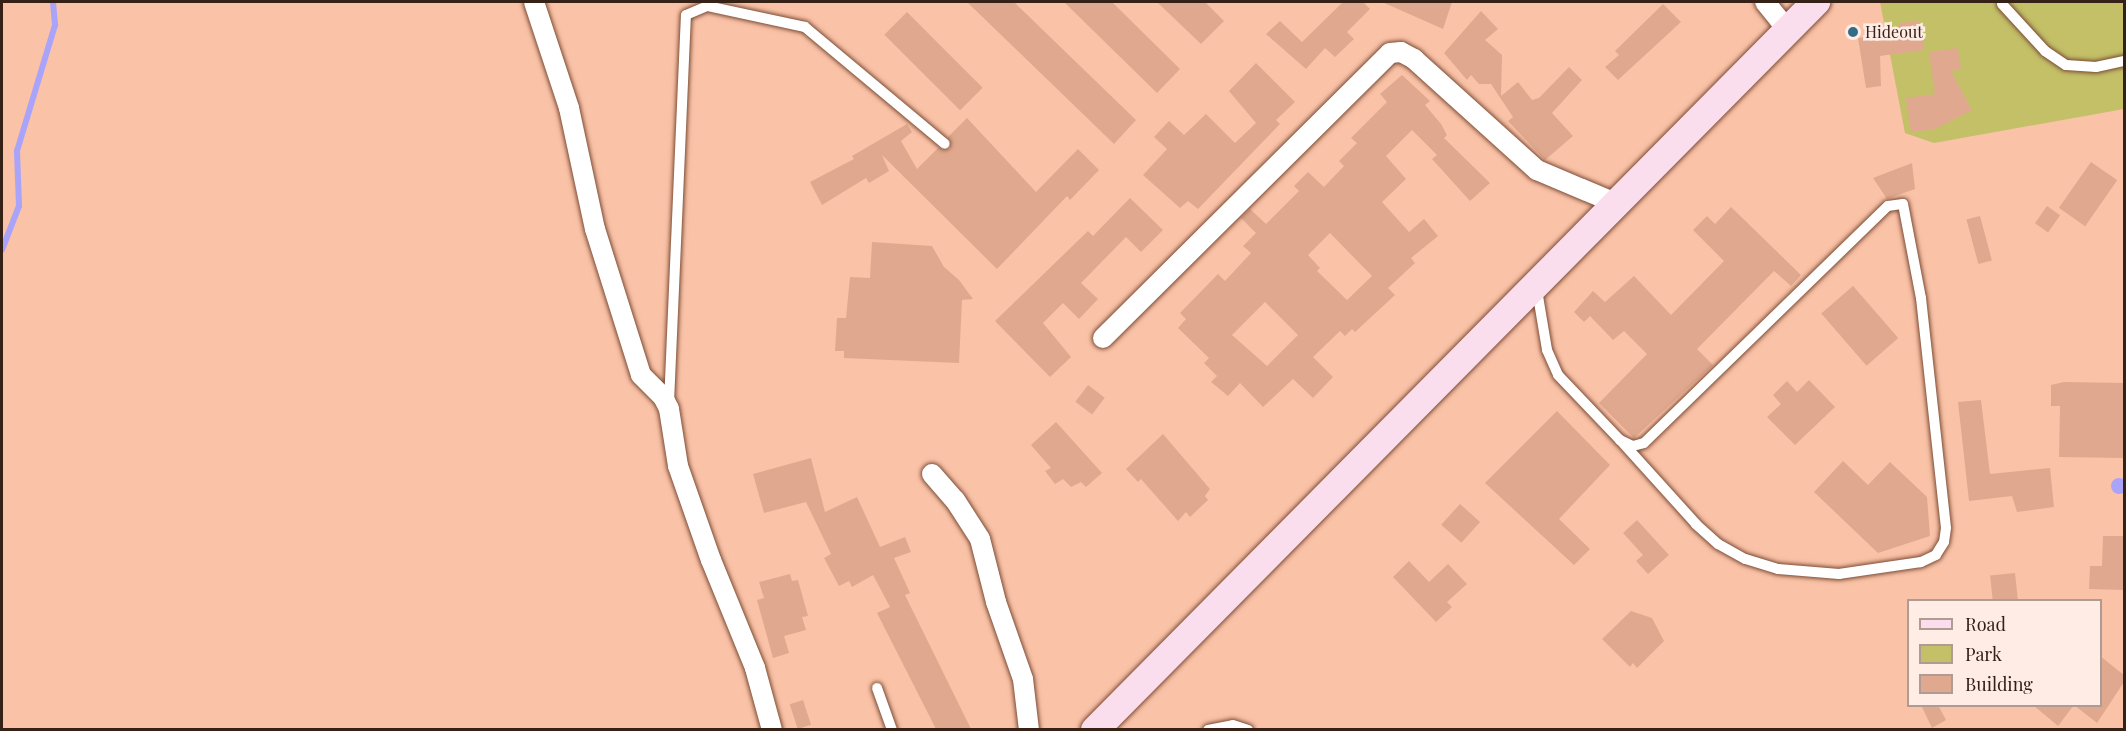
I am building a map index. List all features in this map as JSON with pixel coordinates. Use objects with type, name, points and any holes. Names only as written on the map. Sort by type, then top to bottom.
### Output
[{"type":"main road","points":[[1095,729],[1535,281],[1816,2]]},
{"type":"street","points":[[534,2],[569,108],[595,229],[641,375],[663,397],[669,409],[678,466],[711,560],[756,668],[772,729]]},
{"type":"street","points":[[1765,2],[1788,30]]},
{"type":"street","points":[[1103,338],[1390,53],[1401,52],[1414,59],[1537,170],[1615,203]]},
{"type":"street","points":[[932,474],[955,500],[980,539],[996,602],[1023,679],[1029,729]]},
{"type":"lane","points":[[2002,4],[2045,51],[2066,65],[2096,67],[2124,62]]},
{"type":"lane","points":[[669,409],[686,15],[707,6],[805,27],[945,144]]},
{"type":"lane","points":[[1535,281],[1553,367],[1696,524],[1718,544],[1745,559],[1778,569],[1839,574],[1921,562],[1936,555],[1944,542],[1946,528],[1921,298],[1903,204],[1888,206],[1644,443],[1634,446],[1620,440]]},
{"type":"lane","points":[[877,688],[892,729]]},
{"type":"lane","points":[[1208,729],[1233,725],[1248,729]]},
{"type":"green space","points":[[1880,2],[2124,2],[2124,109],[1934,143],[1905,133]]},
{"type":"shaded area","points":[[2119,478],[2125,480],[2127,486],[2125,492],[2119,494],[2113,492],[2111,486],[2113,480]]},
{"type":"building","points":[[967,2],[1014,2],[1136,120],[1114,144]]},
{"type":"building","points":[[1064,2],[1112,2],[1180,69],[1157,93]]},
{"type":"building","points":[[1157,2],[1205,2],[1224,21],[1201,44]]},
{"type":"building","points":[[1343,2],[1363,2],[1370,9],[1347,32],[1354,39],[1335,57],[1325,48],[1306,69],[1266,34],[1280,21],[1302,42]]},
{"type":"building","points":[[1382,2],[1452,2],[1443,29]]},
{"type":"building","points":[[1663,4],[1681,22],[1618,80],[1605,67],[1619,55],[1615,51]]},
{"type":"building","points":[[1481,11],[1498,29],[1485,40],[1502,55],[1501,96],[1518,82],[1532,100],[1539,98],[1569,67],[1582,80],[1552,113],[1573,136],[1545,160],[1508,121],[1513,117],[1491,84],[1479,84],[1471,75],[1467,80],[1444,53]]},
{"type":"building","points":[[907,12],[983,88],[960,110],[884,35]]},
{"type":"building","points":[[1920,21],[1924,50],[1880,56],[1881,86],[1866,88],[1858,38],[1900,32],[1899,23]]},
{"type":"building","points":[[1958,48],[1961,69],[1951,71],[1972,110],[1935,129],[1911,132],[1906,98],[1935,94],[1929,52]]},
{"type":"building","points":[[1256,63],[1295,102],[1276,120],[1280,124],[1198,209],[1188,201],[1180,208],[1143,175],[1167,149],[1154,137],[1169,121],[1184,135],[1206,114],[1235,143],[1256,123],[1229,91]]},
{"type":"building","points":[[1402,75],[1430,101],[1425,105],[1441,124],[1447,135],[1444,138],[1490,183],[1470,201],[1432,159],[1437,155],[1412,130],[1386,156],[1406,179],[1382,202],[1409,232],[1424,219],[1438,236],[1411,258],[1415,263],[1388,288],[1395,295],[1355,332],[1352,329],[1345,336],[1340,331],[1313,357],[1333,377],[1313,398],[1293,379],[1263,407],[1240,383],[1228,396],[1211,382],[1217,376],[1204,363],[1209,358],[1178,328],[1186,319],[1180,313],[1218,274],[1225,281],[1251,253],[1243,246],[1256,233],[1241,218],[1250,209],[1266,224],[1299,191],[1294,186],[1308,172],[1324,187],[1344,166],[1339,161],[1357,143],[1351,138],[1387,102],[1380,94]],"holes":[[[1330,233],[1372,276],[1347,300],[1317,271],[1320,268],[1308,255]],[[1265,302],[1298,335],[1267,366],[1232,335]]]},
{"type":"building","points":[[967,118],[1036,192],[1078,149],[1099,170],[1070,200],[1067,196],[997,269],[882,155],[889,171],[869,183],[866,178],[822,205],[810,182],[854,159],[852,156],[907,124],[912,132],[901,141],[917,169],[938,148],[950,149],[948,137]]},
{"type":"building","points":[[2091,162],[2117,180],[2085,226],[2059,208]]},
{"type":"building","points":[[1912,163],[1915,189],[1887,199],[1873,178]]},
{"type":"building","points":[[1130,198],[1163,230],[1141,252],[1126,237],[1081,283],[1098,299],[1079,319],[1063,303],[1043,323],[1071,357],[1050,377],[995,321],[1088,231],[1093,236]]},
{"type":"building","points":[[2047,206],[2060,215],[2048,232],[2035,223]]},
{"type":"building","points":[[1731,207],[1801,275],[1791,286],[1774,271],[1697,349],[1713,365],[1634,438],[1599,403],[1647,354],[1624,331],[1613,340],[1590,316],[1584,322],[1574,312],[1593,291],[1605,302],[1634,276],[1671,315],[1724,261],[1693,230],[1707,216],[1715,224]]},
{"type":"building","points":[[1980,216],[1992,260],[1978,264],[1966,220]]},
{"type":"building","points":[[872,242],[932,246],[944,267],[959,280],[973,299],[962,300],[959,363],[844,358],[844,351],[835,351],[837,318],[846,318],[850,277],[870,278]]},
{"type":"building","points":[[1853,286],[1898,338],[1867,366],[1821,314]]},
{"type":"building","points":[[1809,380],[1835,407],[1795,445],[1767,417],[1781,404],[1773,395],[1787,381],[1797,392]]},
{"type":"building","points":[[2064,382],[2124,383],[2124,458],[2059,457],[2060,406],[2051,406],[2051,385]]},
{"type":"building","points":[[1088,385],[1105,398],[1092,414],[1075,402]]},
{"type":"building","points":[[1981,400],[1990,474],[2050,468],[2054,507],[2017,512],[2012,496],[1969,501],[1958,402]]},
{"type":"building","points":[[1557,411],[1610,465],[1559,519],[1590,549],[1574,565],[1485,483]]},
{"type":"building","points":[[1056,422],[1102,473],[1086,487],[1081,482],[1071,487],[1063,479],[1055,484],[1045,471],[1051,468],[1031,445]]},
{"type":"building","points":[[1163,434],[1210,489],[1205,496],[1208,500],[1190,517],[1186,512],[1178,521],[1141,479],[1138,482],[1126,469]]},
{"type":"building","points":[[811,458],[825,512],[857,497],[880,547],[905,537],[911,552],[894,558],[910,593],[905,595],[971,729],[936,729],[877,613],[890,607],[873,575],[852,587],[849,581],[839,586],[824,558],[831,554],[806,502],[764,513],[753,474]]},
{"type":"building","points":[[1843,461],[1868,485],[1890,462],[1927,497],[1930,536],[1878,553],[1814,492]]},
{"type":"building","points":[[1460,504],[1480,522],[1461,543],[1441,525]]},
{"type":"building","points":[[1637,520],[1669,555],[1648,574],[1636,561],[1643,555],[1623,533]]},
{"type":"building","points":[[2103,536],[2124,536],[2124,590],[2089,589],[2090,566],[2102,566]]},
{"type":"building","points":[[1409,561],[1429,582],[1448,564],[1467,584],[1447,602],[1452,607],[1436,622],[1393,577]]},
{"type":"building","points":[[2015,573],[2018,599],[1993,599],[1990,576]]},
{"type":"building","points":[[790,574],[792,581],[798,580],[808,616],[802,617],[806,630],[784,636],[789,653],[773,658],[757,600],[764,598],[759,582]]},
{"type":"building","points":[[1631,611],[1652,618],[1664,641],[1637,668],[1633,663],[1630,667],[1602,639]]},
{"type":"building","points":[[2102,658],[2124,675],[2124,682],[2097,723],[2077,707],[2102,707]]},
{"type":"building","points":[[803,700],[811,725],[798,729],[790,704]]},
{"type":"building","points":[[1922,707],[1939,707],[1946,720],[1932,728]]},
{"type":"building","points":[[2035,707],[2072,707],[2058,726]]},
{"type":"waterway","points":[[2,250],[19,206],[17,151],[55,25],[53,2]]},
{"type":"place","name":"Hideout","points":[[1853,32]]}]
